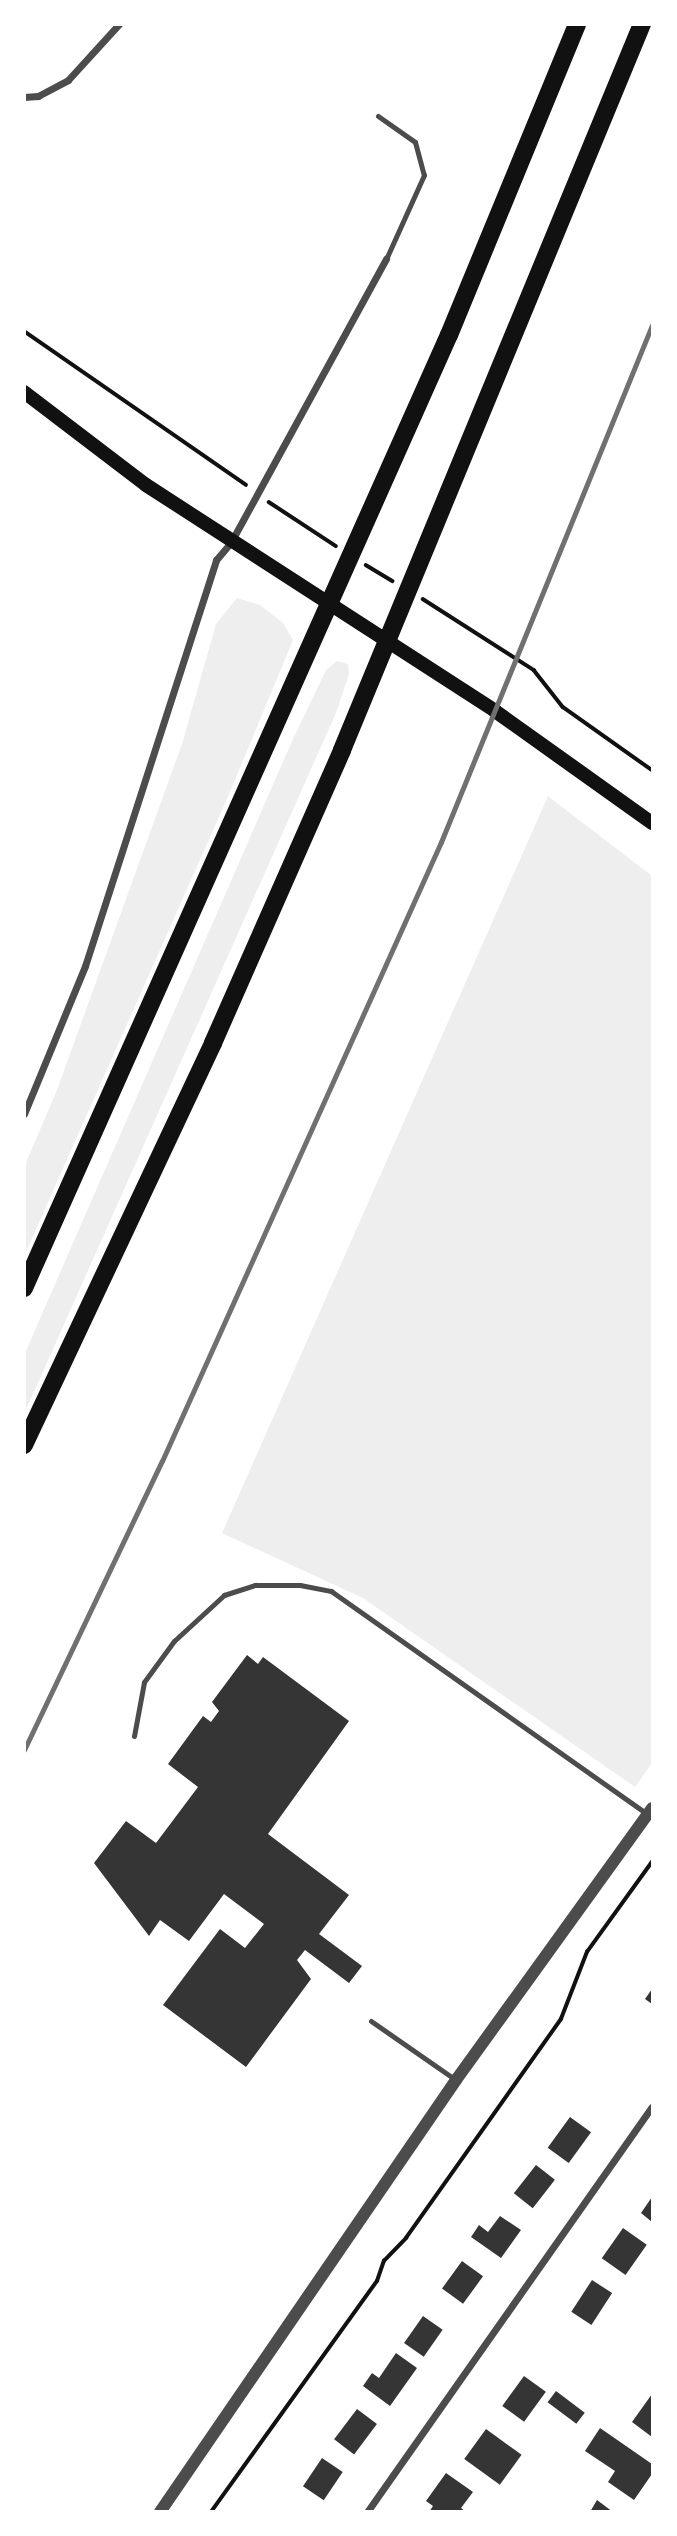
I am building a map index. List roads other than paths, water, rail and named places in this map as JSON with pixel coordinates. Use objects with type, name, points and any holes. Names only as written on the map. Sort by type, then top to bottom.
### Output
[{"type":"main road","points":[[24,1288],[449,335],[577,24]]},
{"type":"main road","points":[[24,1445],[213,1043],[388,644],[642,24]]},
{"type":"main road","points":[[24,392],[146,485],[327,605],[495,711],[653,823]]},
{"type":"street","points":[[24,97],[38,96],[80,70],[119,24]]},
{"type":"street","points":[[24,1114],[85,966],[216,560],[231,542],[386,259]]},
{"type":"street","points":[[160,2511],[456,2080],[650,1812]]},
{"type":"street","points":[[366,2511],[653,2107]]},
{"type":"lane","points":[[378,116],[415,142],[424,175],[386,259]]},
{"type":"lane","points":[[134,1737],[144,1682],[174,1640],[224,1595],[256,1585],[300,1585],[331,1591],[650,1812]]},
{"type":"lane","points":[[372,2021],[456,2080]]},
{"type":"railway","points":[[24,1750],[162,1461],[441,842],[652,325]]}]
